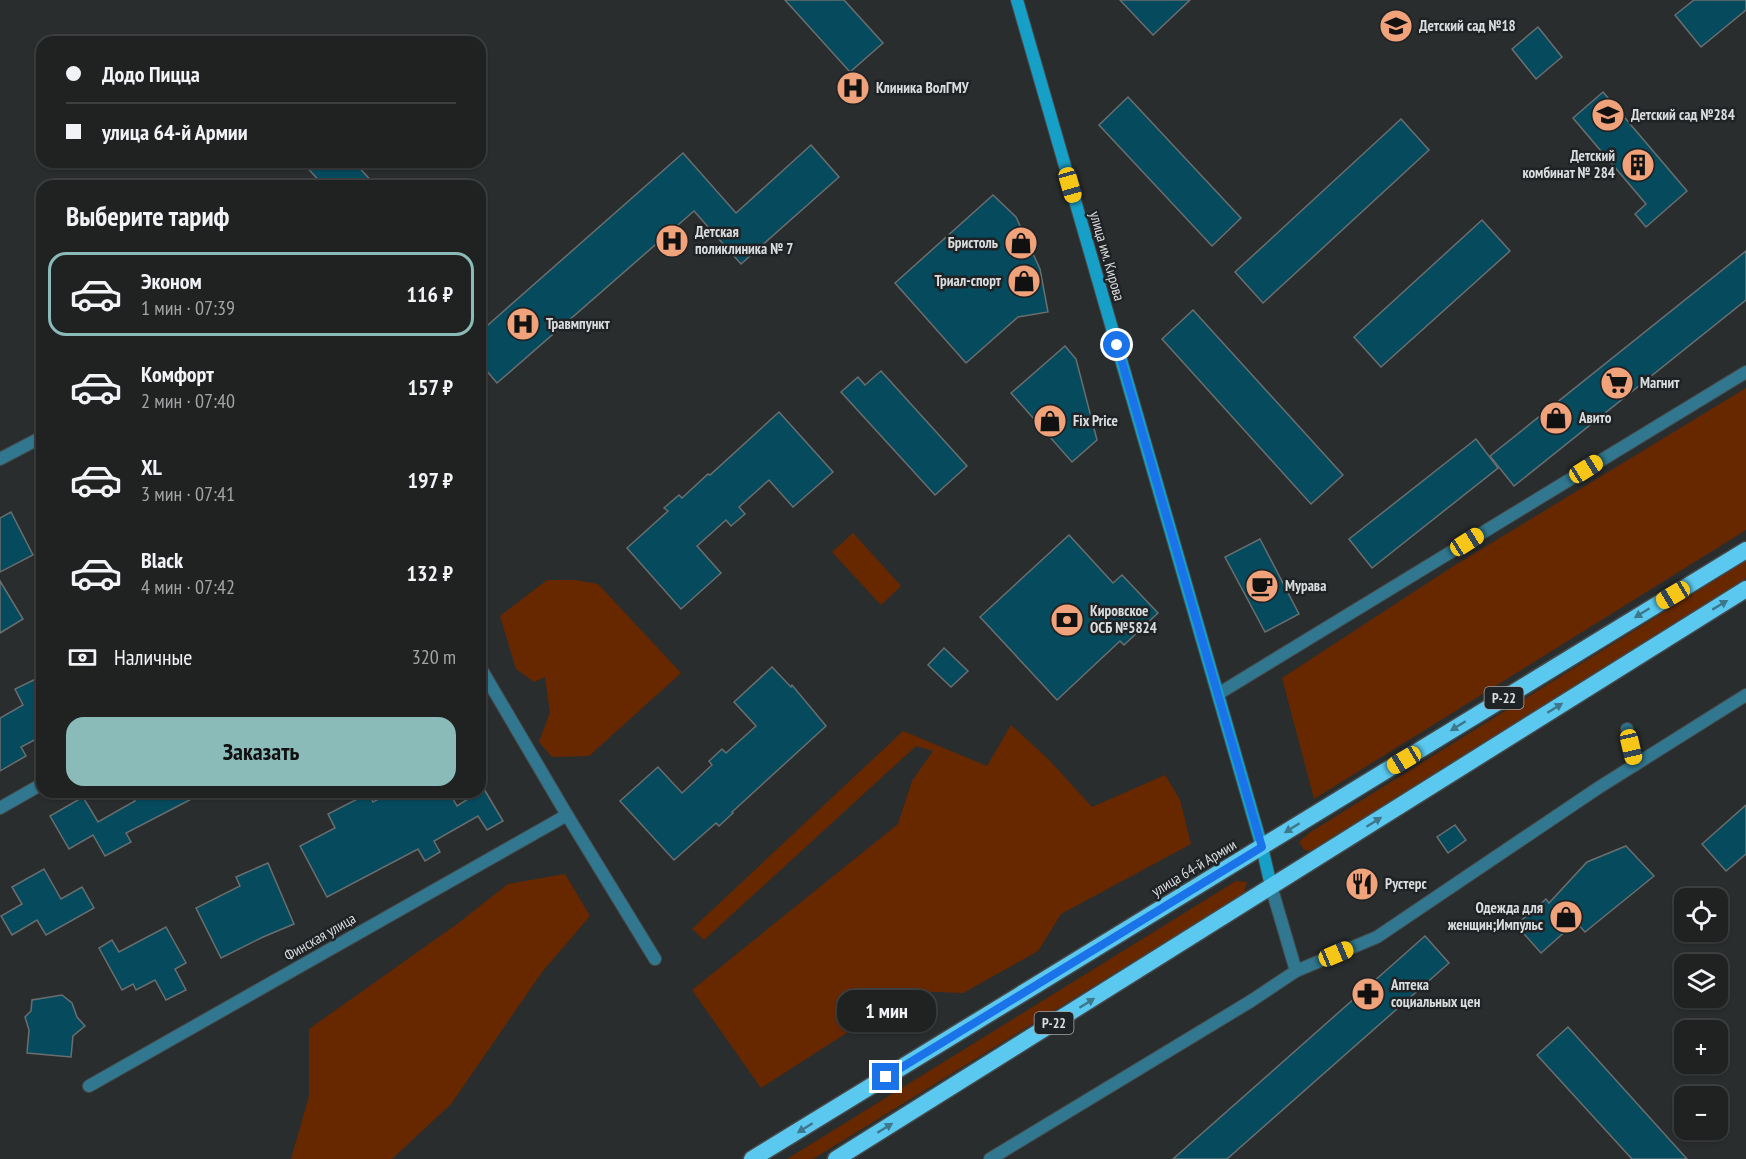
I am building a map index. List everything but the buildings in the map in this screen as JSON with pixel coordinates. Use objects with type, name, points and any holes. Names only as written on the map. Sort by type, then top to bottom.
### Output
[{"type":"highway","name":"улица 64-й Армии","points":[[752,1159],[1746,550]]},
{"type":"highway","name":"Р-22","points":[[836,1159],[1746,589]]},
{"type":"main road","name":"улица им. Кирова","points":[[1017,0],[1262,847],[1271,886]]},
{"type":"street","points":[[1218,694],[1746,372]]},
{"type":"street","points":[[0,459],[36,440]]},
{"type":"street","points":[[486,678],[655,959]]},
{"type":"street","points":[[990,1159],[1251,1001],[1296,971],[1377,937],[1635,765],[1746,695]]},
{"type":"street","points":[[1627,729],[1635,765]]},
{"type":"street","points":[[0,808],[36,787]]},
{"type":"street","name":"Финская улица","points":[[89,1086],[567,815]]},
{"type":"street","points":[[1271,886],[1296,971]]},
{"type":"shaded area","points":[[1746,388],[1746,530],[1314,799],[1282,678],[1452,567]]},
{"type":"shaded area","points":[[853,533],[901,586],[881,605],[832,552]]},
{"type":"shaded area","points":[[1746,561],[1746,578],[1310,851],[1304,850],[1299,842],[1309,833]]},
{"type":"shaded area","points":[[547,580],[575,580],[598,584],[681,673],[589,756],[552,757],[539,742],[550,712],[545,677],[534,682],[516,669],[500,616]]},
{"type":"shaded area","points":[[1011,725],[1049,760],[1092,807],[1165,775],[1180,800],[1191,844],[1061,914],[1038,951],[963,993],[912,991],[761,1088],[692,990],[898,824],[912,781],[933,751],[916,746],[704,940],[692,929],[903,731],[987,766]]},
{"type":"shaded area","points":[[565,874],[590,916],[542,972],[451,1104],[392,1159],[291,1159],[309,1096],[309,1029],[457,924],[508,884]]},
{"type":"shaded area","points":[[1236,881],[1247,882],[1244,893],[1227,904],[813,1159],[787,1159]]},
{"type":"place","name":"Детский сад №18","points":[[1396,26]]},
{"type":"place","name":"Клиника ВолГМУ","points":[[853,88]]},
{"type":"place","name":"Детский сад №284","points":[[1608,115]]},
{"type":"place","name":"Детский комбинат № 284","points":[[1638,165]]},
{"type":"place","name":"Детская поликлиника № 7","points":[[672,241]]},
{"type":"place","name":"Бристоль","points":[[1021,243]]},
{"type":"place","name":"Триал-спорт","points":[[1024,281]]},
{"type":"place","name":"Травмпункт","points":[[523,324]]},
{"type":"place","name":"Магнит","points":[[1617,383]]},
{"type":"place","name":"Авито","points":[[1556,418]]},
{"type":"place","name":"Fix Price","points":[[1050,421]]},
{"type":"place","name":"Мурава","points":[[1262,586]]},
{"type":"place","name":"Кировское ОСБ №5824","points":[[1067,620]]},
{"type":"place","name":"Рустерс","points":[[1362,884]]},
{"type":"place","name":"Одежда для женщин;Импульс","points":[[1566,917]]},
{"type":"place","name":"Аптека социальных цен","points":[[1368,994]]},
{"type":"route","points":[[886,1077],[1262,847],[1117,345]]}]
